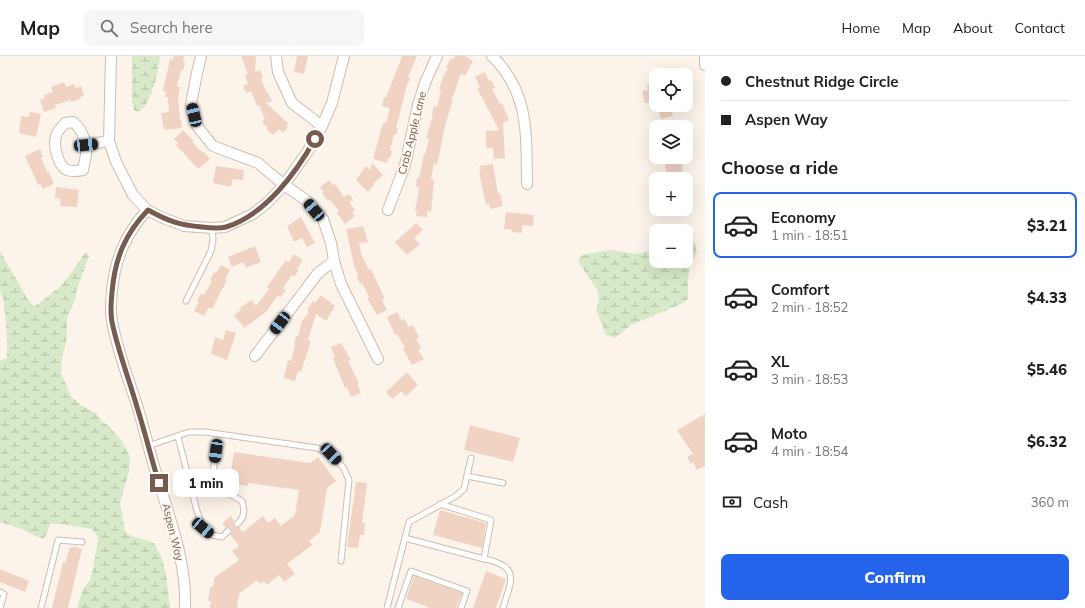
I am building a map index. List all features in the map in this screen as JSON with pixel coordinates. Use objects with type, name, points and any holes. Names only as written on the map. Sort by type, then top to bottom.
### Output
[{"type":"street","points":[[111,56],[109,141],[116,162],[134,195],[148,210],[163,218],[184,226],[212,228],[226,227],[253,214],[267,203],[284,185],[308,151],[322,126],[332,103],[344,56]]},
{"type":"street","points":[[201,56],[191,104],[197,126],[213,146],[258,163],[284,185],[306,200],[323,220],[331,243],[334,261],[341,284],[378,359]]},
{"type":"street","points":[[276,56],[278,72],[292,103],[322,126]]},
{"type":"street","name":"Crab Apple Lane","points":[[388,210],[403,171],[420,98],[437,56]]},
{"type":"street","points":[[492,56],[509,78],[519,98],[522,108],[525,125],[526,184]]},
{"type":"street","points":[[705,56],[705,65]]},
{"type":"street","points":[[73,122],[77,125],[84,136],[86,145],[83,170],[68,170],[59,162],[55,143],[56,135],[65,123],[73,122]]},
{"type":"street","points":[[86,145],[109,141]]},
{"type":"street","name":"Aspen Way","points":[[148,210],[129,232],[122,246],[113,275],[111,308],[112,321],[122,361],[166,504],[182,565],[186,595],[185,608]]},
{"type":"street","points":[[255,356],[318,273],[334,261]]},
{"type":"lane","points":[[186,301],[211,251],[213,240],[212,228]]},
{"type":"lane","points":[[148,446],[189,432],[205,432],[317,448],[331,454],[343,467],[349,480],[341,560]]},
{"type":"lane","points":[[178,437],[203,528],[212,535],[222,536],[228,531]]},
{"type":"lane","points":[[211,488],[216,451]]},
{"type":"lane","points":[[389,607],[409,522],[456,496],[464,489],[471,458]]},
{"type":"lane","points":[[467,476],[504,483]]},
{"type":"lane","points":[[190,483],[232,495],[242,501],[245,511],[240,522],[237,524]]},
{"type":"lane","points":[[440,504],[491,520],[484,559]]},
{"type":"lane","points":[[405,538],[506,566],[510,573],[511,581],[503,608]]},
{"type":"lane","points":[[41,608],[58,540],[82,542]]},
{"type":"lane","points":[[398,608],[411,571],[466,591],[461,608]]},
{"type":"lane","points":[[0,592],[4,594],[0,608]]},
{"type":"green space","points":[[132,56],[160,56],[154,87],[147,103],[143,109],[138,112],[134,110],[132,100]]},
{"type":"green space","points":[[693,241],[696,247],[696,254],[693,260]]},
{"type":"green space","points":[[610,250],[637,254],[649,251],[649,268],[689,268],[688,299],[679,305],[631,325],[615,338],[606,335],[596,310],[599,299],[598,291],[579,263],[579,258],[582,255]]},
{"type":"green space","points":[[0,251],[27,298],[34,307],[60,287],[84,254],[87,253],[89,256],[77,289],[75,300],[67,317],[67,337],[62,358],[61,373],[71,396],[82,406],[96,413],[101,421],[109,426],[122,441],[130,457],[129,471],[120,503],[125,531],[129,535],[154,543],[162,558],[166,575],[170,608],[77,608],[83,589],[90,580],[93,569],[98,541],[97,535],[92,529],[61,524],[50,524],[47,534],[44,538],[40,538],[19,528],[0,522],[0,361],[7,358],[7,338],[4,302],[0,291]]},
{"type":"building","points":[[174,56],[184,56],[183,62],[185,62],[183,70],[181,70],[177,86],[180,87],[178,99],[182,128],[164,130],[161,113],[169,112],[168,97],[165,97],[166,92],[163,91],[170,59],[173,60]]},
{"type":"building","points":[[241,56],[256,56],[255,72],[260,70],[263,78],[261,79],[272,101],[266,103],[289,124],[286,126],[288,127],[283,133],[279,129],[273,135],[266,129],[268,128],[262,122],[265,119],[259,105],[257,106],[251,91],[246,93],[243,86],[248,84],[245,75],[248,74]]},
{"type":"building","points":[[297,56],[308,56],[304,74],[294,72]]},
{"type":"building","points":[[402,56],[417,56],[408,77],[410,78],[396,127],[398,128],[396,135],[394,134],[390,150],[392,151],[387,163],[373,159],[383,123],[386,123],[390,108],[382,106],[384,97],[386,98]]},
{"type":"building","points":[[455,56],[465,56],[473,61],[465,76],[461,73],[451,100],[453,99],[445,126],[437,165],[434,164],[431,179],[434,180],[431,212],[427,211],[427,217],[416,216],[417,211],[415,211],[419,187],[416,187],[417,178],[419,178],[429,139],[426,138],[433,115],[434,106],[437,107],[441,91],[439,90],[443,77],[448,68],[446,67],[451,58],[453,60]]},
{"type":"building","points":[[485,72],[489,81],[491,80],[495,88],[492,89],[500,104],[502,103],[509,120],[503,123],[505,158],[494,159],[493,148],[486,148],[486,131],[499,130],[477,88],[480,87],[475,77]]},
{"type":"building","points":[[64,82],[66,87],[74,84],[76,88],[81,86],[84,96],[71,102],[71,100],[55,105],[56,108],[44,112],[40,100],[45,98],[44,95],[53,92],[51,87]]},
{"type":"building","points":[[647,85],[649,85],[649,102],[645,103],[642,91],[648,90]]},
{"type":"building","points":[[30,112],[41,114],[36,137],[19,133],[21,116],[29,117]]},
{"type":"building","points":[[660,112],[672,112],[673,116],[661,119]]},
{"type":"building","points":[[183,130],[194,141],[192,142],[210,159],[198,169],[176,145],[178,143],[174,139]]},
{"type":"building","points":[[40,149],[43,157],[41,158],[54,184],[43,189],[40,184],[38,185],[25,156]]},
{"type":"building","points":[[372,163],[383,175],[373,184],[374,185],[368,192],[356,180],[366,166],[370,170]]},
{"type":"building","points":[[493,164],[498,194],[500,193],[503,206],[490,209],[489,204],[486,205],[479,166]]},
{"type":"building","points":[[682,164],[683,172],[666,172],[666,165]]},
{"type":"building","points":[[216,166],[244,170],[243,180],[232,179],[231,187],[213,183]]},
{"type":"building","points":[[329,180],[333,185],[335,184],[344,197],[349,194],[353,200],[349,202],[355,210],[352,212],[355,216],[345,224],[337,213],[339,211],[322,193],[324,192],[320,187]]},
{"type":"building","points":[[56,187],[79,190],[77,207],[60,206],[61,199],[55,198]]},
{"type":"building","points":[[506,212],[534,215],[533,226],[522,225],[522,233],[504,229]]},
{"type":"building","points":[[301,217],[315,243],[307,247],[302,238],[294,242],[287,226]]},
{"type":"building","points":[[416,223],[423,230],[414,238],[420,244],[407,255],[395,242]]},
{"type":"building","points":[[363,226],[368,242],[359,243],[362,256],[369,270],[371,269],[385,299],[382,300],[387,310],[377,315],[367,298],[369,297],[362,283],[360,284],[357,276],[358,275],[354,265],[346,229]]},
{"type":"building","points":[[255,246],[261,262],[246,268],[243,262],[232,267],[228,257]]},
{"type":"building","points":[[294,254],[303,260],[294,277],[292,275],[283,288],[286,290],[280,297],[278,295],[266,312],[244,328],[234,315],[241,310],[240,308],[251,300],[256,306],[269,289],[267,287],[286,260],[289,262]]},
{"type":"building","points":[[221,265],[230,270],[225,279],[227,280],[212,309],[209,307],[204,316],[194,311],[199,302],[197,301],[201,294],[204,295],[212,281],[210,280],[214,272],[216,273]]},
{"type":"building","points":[[321,295],[335,306],[326,321],[316,314],[308,340],[311,341],[301,372],[298,371],[295,381],[284,378],[288,360],[291,361],[296,336],[298,337],[302,321],[309,312],[307,310],[313,301],[315,303]]},
{"type":"building","points":[[397,312],[402,321],[404,319],[409,327],[413,325],[419,337],[416,339],[421,348],[418,350],[424,359],[412,365],[403,349],[405,348],[397,334],[395,335],[387,317]]},
{"type":"building","points":[[226,330],[236,333],[227,360],[211,354],[215,337],[223,340]]},
{"type":"building","points":[[341,343],[351,360],[348,361],[359,383],[357,384],[361,393],[351,397],[347,387],[345,388],[333,358],[335,357],[331,347]]},
{"type":"building","points":[[407,372],[418,385],[406,396],[401,391],[393,399],[386,392]]},
{"type":"building","points":[[705,414],[705,466],[697,470],[693,462],[691,464],[687,457],[693,454],[677,430]]},
{"type":"building","points":[[470,425],[520,438],[513,462],[464,450]]},
{"type":"building","points":[[234,452],[310,463],[318,457],[336,481],[327,488],[320,532],[309,541],[312,545],[287,564],[295,574],[284,582],[279,575],[267,585],[264,581],[260,584],[257,580],[239,594],[237,608],[210,608],[211,601],[208,601],[210,587],[213,587],[214,578],[239,560],[232,551],[239,546],[230,534],[232,532],[231,528],[226,528],[222,523],[231,516],[234,521],[234,526],[236,528],[239,527],[243,532],[263,516],[268,523],[275,518],[281,526],[295,515],[299,490],[248,483],[248,486],[229,483]]},
{"type":"building","points":[[356,482],[367,483],[362,523],[365,523],[364,535],[360,535],[358,548],[347,547]]},
{"type":"building","points":[[440,510],[486,523],[482,548],[433,535]]},
{"type":"building","points":[[73,546],[82,549],[68,608],[52,608],[63,562],[65,563],[70,547],[72,548]]},
{"type":"building","points":[[0,569],[29,581],[25,592],[0,582]]},
{"type":"building","points":[[486,571],[506,579],[496,608],[473,608]]},
{"type":"building","points":[[414,576],[462,593],[456,608],[430,608],[406,599]]},
{"type":"route","points":[[159,483],[122,361],[112,321],[111,308],[113,275],[122,246],[129,232],[148,210],[163,218],[184,226],[212,228],[226,227],[253,214],[267,203],[284,185],[315,139]]}]
